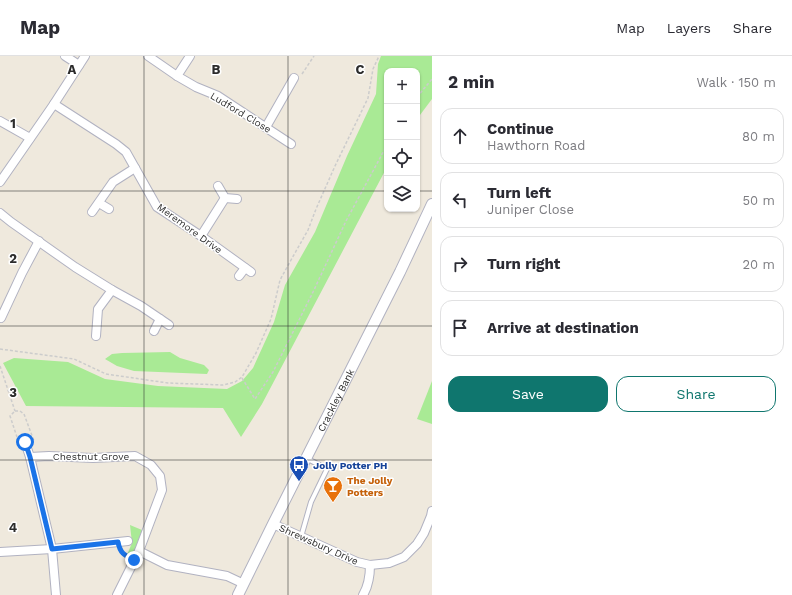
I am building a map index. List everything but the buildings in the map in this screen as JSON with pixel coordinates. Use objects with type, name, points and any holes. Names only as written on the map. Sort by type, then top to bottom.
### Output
[{"type":"street","points":[[65,56],[79,65]]},
{"type":"street","points":[[0,182],[85,56]]},
{"type":"street","name":"Ludford Close","points":[[148,56],[196,87],[218,96],[292,144]]},
{"type":"street","points":[[177,76],[190,56]]},
{"type":"street","points":[[266,127],[294,78]]},
{"type":"street","name":"Meremore Drive","points":[[54,104],[126,152],[157,207],[248,270],[239,276]]},
{"type":"street","points":[[0,121],[30,138]]},
{"type":"street","points":[[92,212],[113,182],[135,168]]},
{"type":"street","points":[[218,186],[225,198]]},
{"type":"street","points":[[200,236],[225,198]]},
{"type":"street","points":[[225,198],[237,199]]},
{"type":"street","points":[[99,202],[109,209]]},
{"type":"street","name":"Crackley Bank","points":[[238,595],[400,272],[432,204]]},
{"type":"street","points":[[0,213],[75,267],[141,306],[169,325]]},
{"type":"street","points":[[1,318],[22,272],[39,241]]},
{"type":"street","points":[[96,336],[98,310],[112,290]]},
{"type":"street","points":[[154,331],[160,319]]},
{"type":"street","points":[[25,442],[52,549],[56,595]]},
{"type":"street","name":"Chestnut Grove","points":[[30,457],[49,456],[93,458],[135,456],[151,465],[160,476],[162,490],[139,551],[117,595]]},
{"type":"street","name":"Shrewsbury Drive","points":[[273,524],[357,562],[370,565],[389,563],[404,557],[417,544],[424,533],[432,511]]},
{"type":"street","points":[[0,552],[119,545],[128,541]]},
{"type":"street","points":[[139,551],[167,565],[227,576],[244,584]]},
{"type":"street","points":[[363,595],[370,577],[370,565]]},
{"type":"lane","points":[[301,536],[311,502],[327,469],[306,458]]},
{"type":"path","points":[[294,78],[298,79],[314,56]]},
{"type":"path","points":[[420,93],[432,79]]},
{"type":"path","points":[[242,377],[255,399],[273,372],[314,290],[346,221],[384,151]]},
{"type":"path","points":[[0,366],[16,411]]},
{"type":"path","points":[[16,411],[24,414],[34,441],[19,443],[10,416],[16,411]]},
{"type":"path","points":[[119,545],[124,555],[134,560]]},
{"type":"green space","points":[[381,56],[432,56],[432,99],[420,115],[420,68],[384,68],[384,173],[262,404],[241,437],[223,408],[26,406],[3,363],[14,358],[68,362],[105,379],[158,386],[227,389],[242,381],[253,368],[274,322],[285,285],[315,232],[347,156],[376,94],[378,64]]},
{"type":"green space","points":[[170,352],[180,358],[204,365],[209,370],[207,374],[134,371],[117,366],[105,359],[112,354]]},
{"type":"green space","points":[[432,381],[432,424],[417,419]]},
{"type":"green space","points":[[130,525],[142,530],[132,558],[127,555],[132,543]]},
{"type":"place","name":"Jolly Potter PH","points":[[299,482]]},
{"type":"place","name":"The Jolly Potters","points":[[333,503]]},
{"type":"route","points":[[25,442],[52,549],[118,542],[119,548],[124,555],[134,560]]}]
